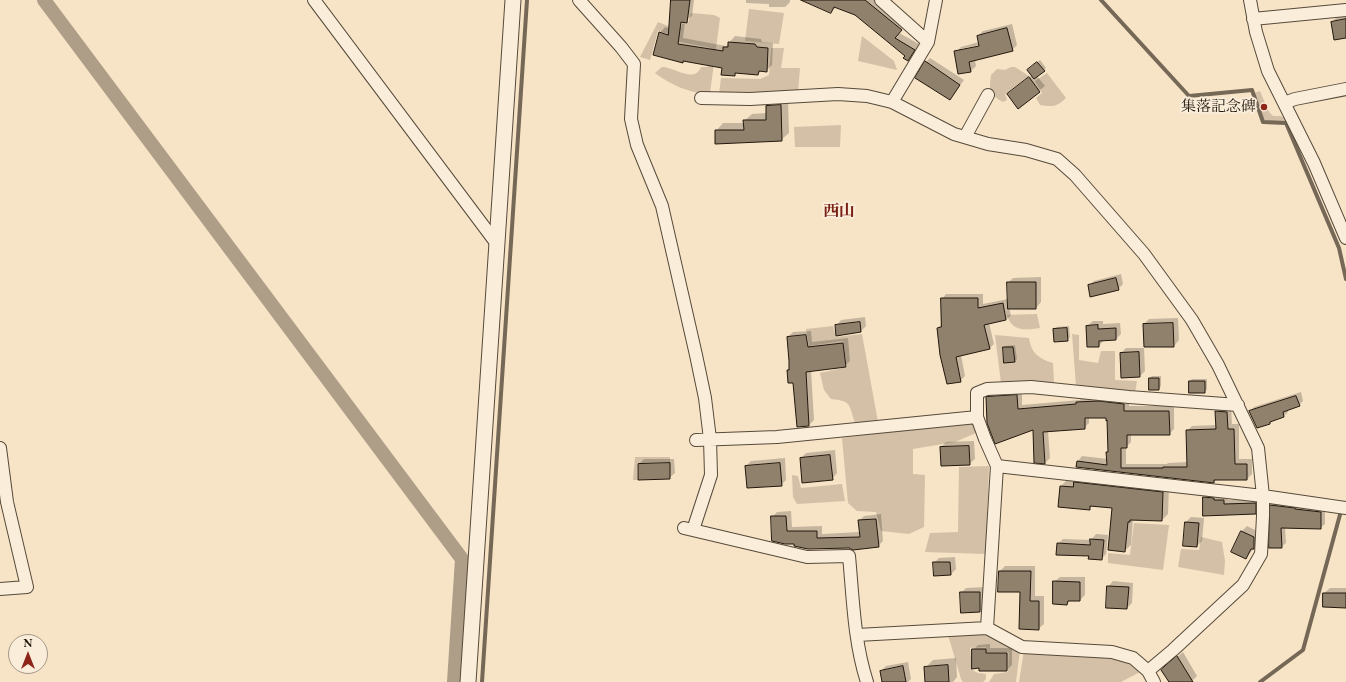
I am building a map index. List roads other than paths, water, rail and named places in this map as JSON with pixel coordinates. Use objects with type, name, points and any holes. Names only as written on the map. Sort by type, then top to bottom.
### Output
[{"type":"street","points":[[314,0],[497,244]]},
{"type":"street","points":[[468,682],[513,0]]},
{"type":"street","points":[[579,0],[612,36],[634,64],[631,119],[637,145],[662,206],[705,398],[710,440],[711,475],[688,529],[807,557],[849,556],[856,634],[862,668],[867,682]]},
{"type":"street","points":[[881,0],[928,42]]},
{"type":"street","points":[[892,102],[928,42],[936,0]]},
{"type":"street","points":[[1250,0],[1256,32],[1268,71],[1314,163],[1346,238]]},
{"type":"street","points":[[1253,20],[1346,10]]},
{"type":"street","points":[[1284,103],[1295,99],[1346,89]]},
{"type":"street","points":[[701,98],[750,99],[838,94],[867,96],[892,102],[954,134],[988,144],[1026,150],[1057,159],[1075,175],[1144,254],[1192,320],[1218,364],[1258,448],[1263,496],[1261,554],[1243,585],[1173,650],[1148,671]]},
{"type":"street","points":[[965,137],[988,95]]},
{"type":"street","points":[[987,628],[997,466],[985,440],[977,417],[977,393],[987,389],[1031,387],[1238,406]]},
{"type":"street","points":[[696,440],[777,436],[977,417]]},
{"type":"street","points":[[0,448],[7,502],[27,588],[0,589]]},
{"type":"street","points":[[997,466],[1263,496],[1346,508]]},
{"type":"street","points":[[856,634],[987,628],[1022,647],[1112,652],[1133,658],[1148,671],[1154,682]]},
{"type":"waterway","points":[[44,0],[462,559],[454,682]]},
{"type":"waterway","points":[[482,682],[527,0]]},
{"type":"waterway","points":[[1101,0],[1189,96],[1252,90],[1263,122],[1286,123],[1339,248],[1346,279]]},
{"type":"waterway","points":[[1260,682],[1303,650],[1341,511]]},
{"type":"place","name":"集落記念碑","points":[[1264,107]]},
{"type":"district","name":"西山","points":[[839,212]]}]
